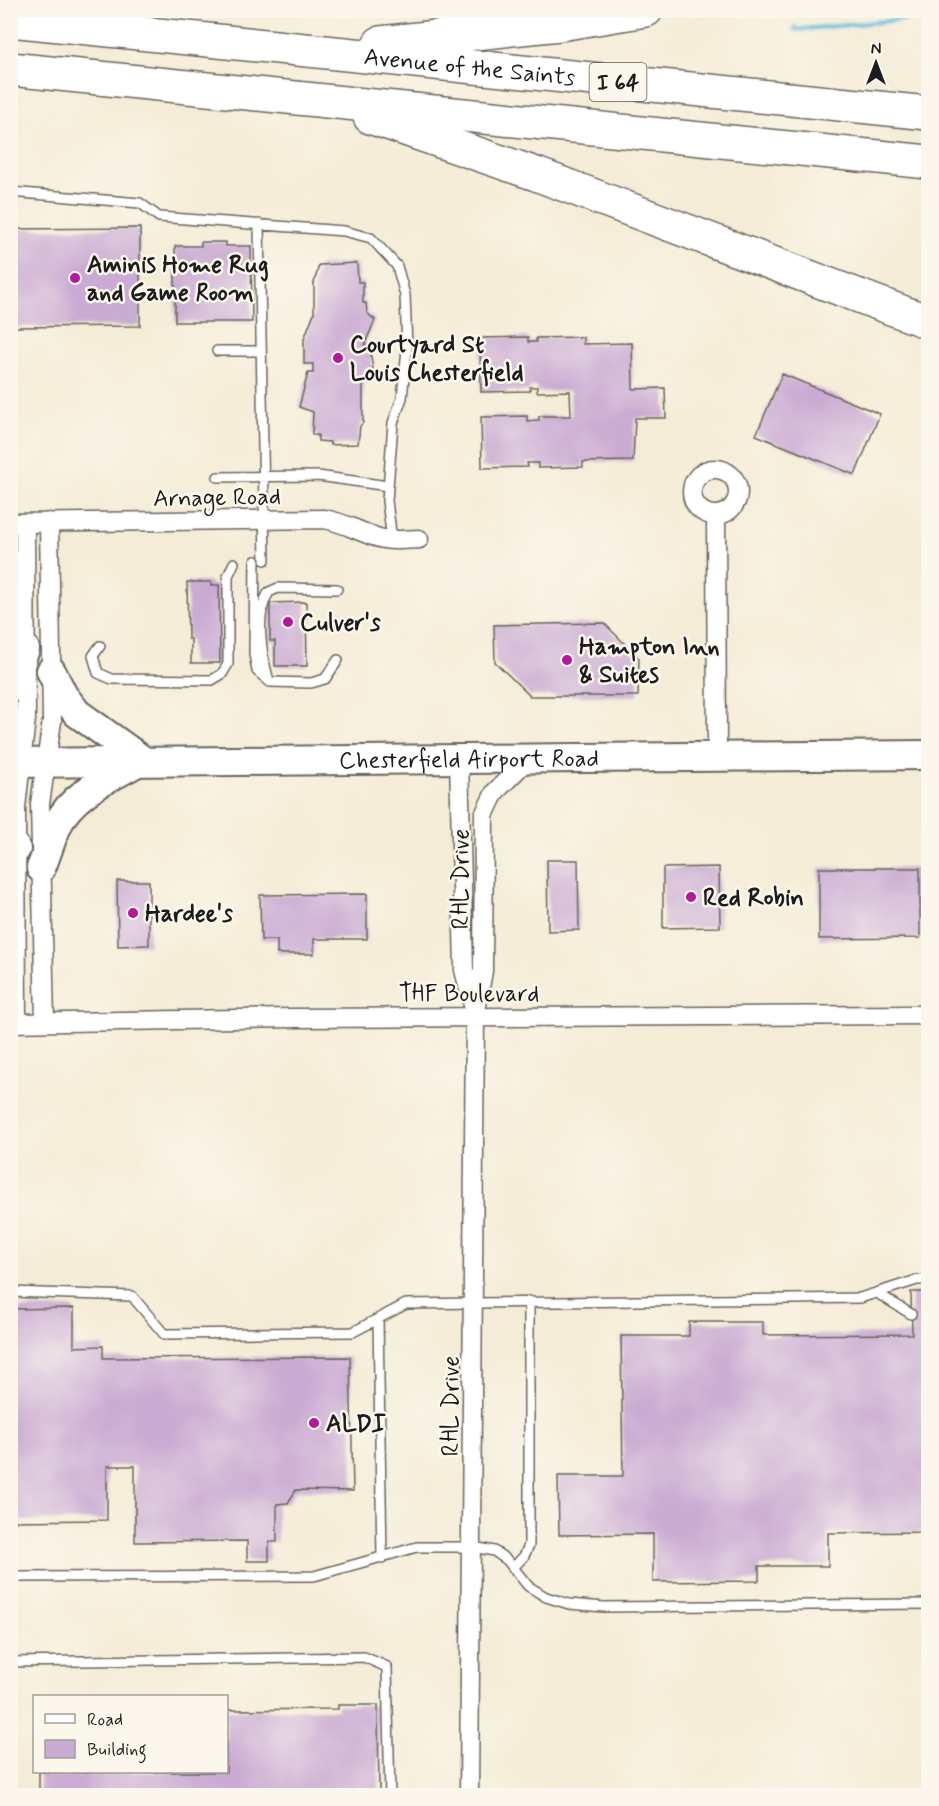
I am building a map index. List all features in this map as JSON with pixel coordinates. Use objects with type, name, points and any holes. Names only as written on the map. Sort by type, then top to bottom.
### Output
[{"type":"highway","points":[[307,50],[560,24],[646,10]]},
{"type":"highway","name":"Avenue of the Saints","points":[[10,20],[928,114]]},
{"type":"highway","name":"Avenue of the Saints","points":[[10,69],[928,162]]},
{"type":"highway","points":[[330,101],[407,131],[536,174],[928,322]]},
{"type":"main road","points":[[10,687],[25,649]]},
{"type":"main road","points":[[41,868],[58,823],[69,807],[82,795],[141,759],[77,712],[63,695],[51,671]]},
{"type":"main road","name":"Chesterfield Airport Road","points":[[26,762],[141,759],[928,755]]},
{"type":"street","points":[[716,515],[717,756]]},
{"type":"street","name":"Arnage Road","points":[[18,523],[263,520],[343,522],[374,537],[392,540],[419,539]]},
{"type":"street","points":[[26,762],[52,721],[49,522]]},
{"type":"street","points":[[14,1023],[13,844],[16,807],[26,762],[25,649],[18,523]]},
{"type":"street","name":"RHL Drive","points":[[459,758],[464,970],[475,1016]]},
{"type":"street","name":"RHL Drive","points":[[470,1796],[475,1016],[483,971],[484,815],[495,792],[529,758]]},
{"type":"street","points":[[26,762],[40,804],[45,1022]]},
{"type":"street","name":"THF Boulevard","points":[[14,1023],[475,1016],[928,1015]]},
{"type":"lane","points":[[10,192],[140,203],[159,217],[344,231],[371,238],[397,266],[405,295],[407,349],[402,398],[393,423],[387,501],[392,540]]},
{"type":"lane","points":[[259,224],[263,520],[254,654],[257,671],[270,682],[311,683],[325,679],[338,660]]},
{"type":"lane","points":[[217,351],[261,351]]},
{"type":"lane","points":[[218,477],[318,476],[388,486]]},
{"type":"lane","points":[[100,646],[93,656],[98,673],[112,679],[212,680],[222,674],[228,664],[228,576],[234,563]]},
{"type":"lane","points":[[270,682],[263,658],[262,607],[269,592],[278,588],[336,589]]},
{"type":"lane","points":[[10,1292],[132,1296],[164,1334],[353,1332],[406,1304],[860,1298],[917,1280],[928,1280]]},
{"type":"lane","points":[[877,1293],[911,1314]]},
{"type":"lane","points":[[513,1568],[524,1556],[529,1545],[529,1301]]},
{"type":"lane","points":[[378,1319],[382,1558]]},
{"type":"lane","points":[[10,1577],[314,1576],[417,1547],[473,1547],[494,1551],[507,1560],[528,1586],[546,1597],[569,1604],[604,1607],[928,1604]]},
{"type":"lane","points":[[10,1662],[364,1657],[387,1666],[390,1796]]},
{"type":"building","name":"Aminis Home Rug and Game Room","points":[[140,228],[140,326],[10,327],[10,229]]},
{"type":"building","points":[[201,242],[226,242],[226,246],[251,246],[252,322],[175,322],[175,246],[201,246]]},
{"type":"building","name":"Courtyard St Louis Chesterfield","points":[[357,263],[358,282],[363,282],[363,303],[366,303],[367,313],[375,320],[364,346],[369,344],[373,369],[371,382],[363,380],[363,423],[360,426],[358,444],[330,445],[330,442],[318,441],[318,435],[312,435],[313,412],[299,407],[308,373],[313,373],[313,364],[304,364],[304,339],[314,313],[314,283],[319,265]]},
{"type":"building","points":[[528,337],[528,342],[536,342],[536,338],[583,337],[583,344],[632,343],[633,389],[665,388],[666,418],[635,418],[633,461],[583,462],[583,467],[538,468],[538,463],[527,463],[528,467],[482,468],[481,417],[527,416],[527,421],[539,420],[539,416],[571,416],[570,391],[537,392],[537,387],[530,387],[530,391],[481,392],[480,338]]},
{"type":"building","points":[[782,374],[880,414],[855,475],[756,435]]},
{"type":"building","points":[[187,582],[211,582],[211,585],[219,585],[220,663],[191,663],[191,639],[188,639]]},
{"type":"building","name":"Culver's","points":[[306,602],[307,666],[275,666],[275,641],[270,641],[270,603]]},
{"type":"building","name":"Hampton Inn & Suites","points":[[604,623],[639,658],[638,696],[530,696],[495,662],[494,625]]},
{"type":"building","points":[[547,860],[578,860],[579,930],[548,931]]},
{"type":"building","name":"Red Robin","points":[[719,867],[720,927],[663,928],[663,868]]},
{"type":"building","points":[[819,868],[920,868],[920,938],[819,939]]},
{"type":"building","name":"Hardee's","points":[[117,881],[149,881],[149,945],[118,946]]},
{"type":"building","points":[[367,894],[367,939],[314,939],[314,954],[277,954],[277,940],[261,940],[260,895]]},
{"type":"building","points":[[911,1292],[928,1292],[928,1532],[828,1533],[828,1566],[759,1566],[759,1581],[653,1582],[653,1534],[559,1535],[558,1476],[623,1476],[621,1336],[689,1336],[689,1322],[763,1322],[763,1335],[912,1334]]},
{"type":"building","points":[[74,1308],[74,1347],[103,1346],[103,1358],[350,1357],[353,1491],[296,1490],[288,1503],[277,1504],[277,1542],[269,1542],[269,1561],[247,1561],[247,1541],[135,1542],[135,1466],[107,1466],[107,1520],[10,1521],[10,1309]]},
{"type":"building","points":[[338,1705],[378,1705],[379,1796],[39,1796],[39,1773],[228,1773],[228,1710],[338,1709]]},
{"type":"waterway","points":[[795,27],[795,30],[928,17]]},
{"type":"place","name":"Aminis Home Rug and Game Room","points":[[75,278]]},
{"type":"place","name":"Courtyard St Louis Chesterfield","points":[[338,358]]},
{"type":"place","name":"Culver's","points":[[288,622]]},
{"type":"place","name":"Hampton Inn & Suites","points":[[567,660]]},
{"type":"place","name":"Red Robin","points":[[691,897]]},
{"type":"place","name":"Hardee's","points":[[133,913]]},
{"type":"place","name":"ALDI","points":[[314,1423]]}]
